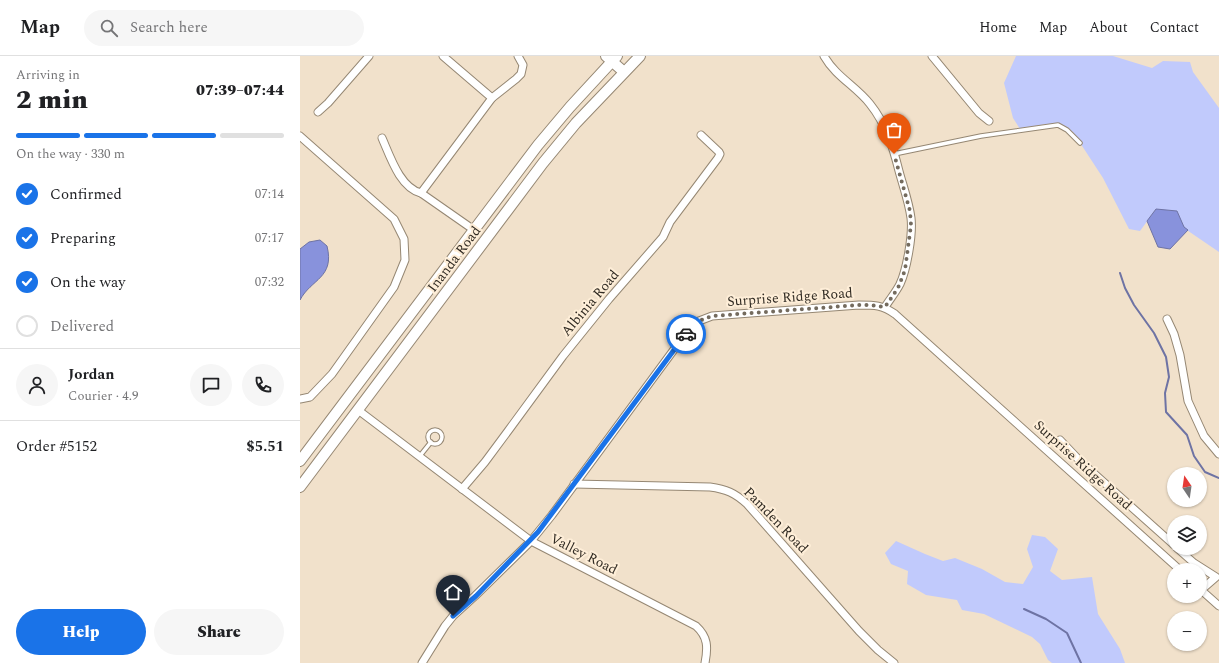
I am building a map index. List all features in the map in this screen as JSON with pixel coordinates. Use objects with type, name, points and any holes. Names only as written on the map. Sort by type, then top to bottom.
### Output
[{"type":"main road","name":"Inanda Road","points":[[300,487],[514,200],[565,136],[640,56]]},
{"type":"main road","name":"Inanda Road","points":[[300,462],[549,131],[611,58]]},
{"type":"main road","points":[[611,58],[624,72]]},
{"type":"main road","points":[[549,131],[558,132],[565,136]]},
{"type":"street","points":[[318,112],[328,103],[369,56]]},
{"type":"street","points":[[421,193],[492,98],[516,80],[521,74],[523,65],[518,56]]},
{"type":"street","points":[[824,56],[837,75],[862,95],[870,104],[887,131],[910,211],[911,225],[905,270],[898,288],[885,307]]},
{"type":"street","points":[[932,56],[989,122]]},
{"type":"street","points":[[445,57],[492,98]]},
{"type":"street","name":"Albinia Road","points":[[462,489],[485,462],[567,350],[663,237],[670,222],[718,158],[719,152],[701,135]]},
{"type":"street","points":[[300,136],[394,219],[404,239],[405,260],[394,287],[332,374],[310,397],[300,399]]},
{"type":"street","points":[[382,138],[394,167],[408,187],[421,193],[474,230]]},
{"type":"street","name":"Surprise Ridge Road","points":[[422,663],[453,616],[476,596],[531,541],[552,515],[684,336],[699,321],[708,316],[859,305],[885,307],[895,314],[1172,563]]},
{"type":"street","points":[[1167,319],[1174,334],[1180,355],[1188,401],[1204,436],[1219,454]]},
{"type":"street","name":"Valley Road","points":[[358,410],[531,541],[696,626],[704,634],[707,649],[705,663]]},
{"type":"street","points":[[1060,440],[1080,461],[1167,539]]},
{"type":"street","name":"Pamden Road","points":[[574,484],[710,487],[729,490],[747,504],[859,631],[878,650],[894,663]]},
{"type":"street","points":[[1185,555],[1217,579],[1207,585]]},
{"type":"street","points":[[1207,595],[1219,606]]},
{"type":"lane","points":[[894,154],[981,136],[1058,125],[1068,130],[1080,143]]},
{"type":"lane","points":[[419,456],[431,442]]},
{"type":"shaded area","points":[[1016,56],[1113,56],[1152,68],[1163,61],[1190,62],[1193,72],[1219,108],[1219,252],[1156,209],[1140,231],[1129,229],[1103,178],[1073,132],[1046,124],[1020,129],[1013,118],[1004,83]]},
{"type":"shaded area","points":[[1156,209],[1177,211],[1184,227],[1188,230],[1170,249],[1158,247],[1147,221]]},
{"type":"shaded area","points":[[320,240],[327,246],[329,257],[328,265],[321,277],[310,287],[300,300],[300,249],[309,242]]},
{"type":"shaded area","points":[[1032,535],[1045,537],[1058,549],[1050,571],[1062,580],[1092,577],[1098,614],[1120,649],[1125,663],[1052,663],[1048,660],[1040,644],[1032,637],[984,614],[962,610],[957,600],[926,595],[907,584],[908,571],[891,564],[885,553],[896,541],[943,561],[955,558],[982,569],[1005,582],[1023,584],[1033,567],[1027,549]]},
{"type":"waterway","points":[[1120,273],[1125,288],[1134,305],[1154,333],[1166,357],[1169,377],[1165,393],[1166,412],[1187,435],[1194,456],[1205,472],[1219,478]]},
{"type":"waterway","points":[[1024,609],[1046,619],[1067,633],[1081,663]]},
{"type":"way so far","points":[[686,334],[694,324],[708,316],[859,305],[878,305],[885,307],[898,288],[905,270],[911,225],[910,211],[894,154]]},
{"type":"route","points":[[453,616],[476,596],[531,541],[552,515],[686,334]]}]
